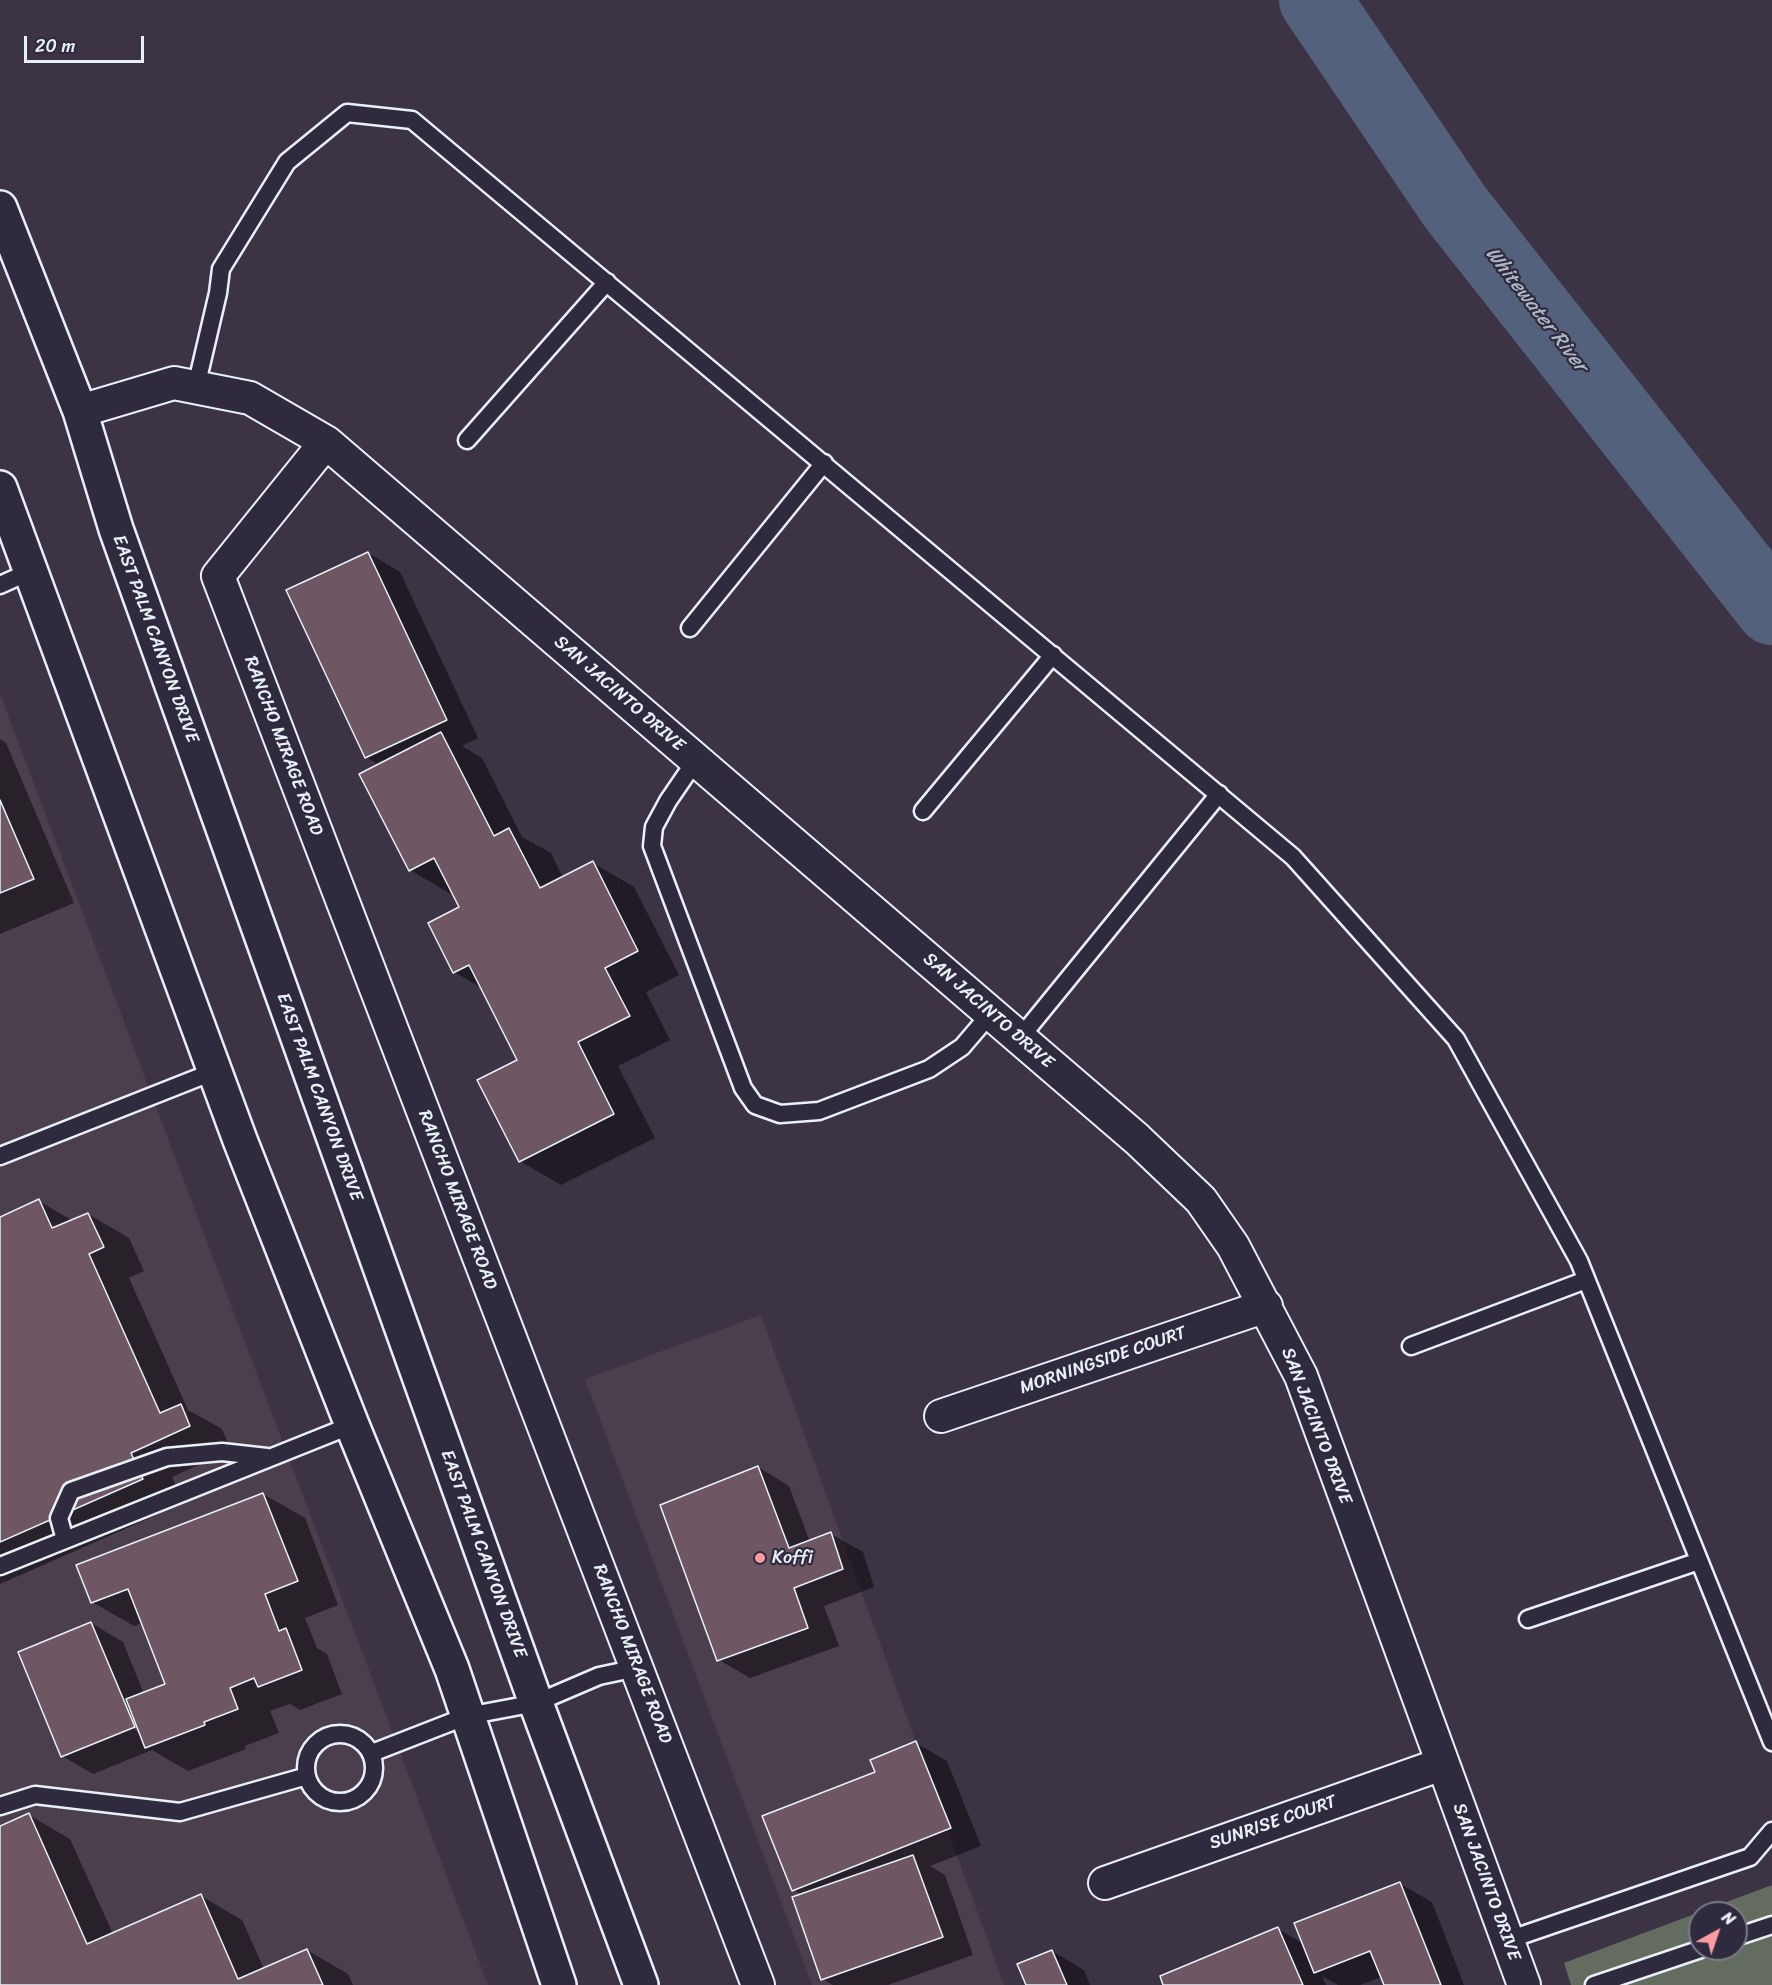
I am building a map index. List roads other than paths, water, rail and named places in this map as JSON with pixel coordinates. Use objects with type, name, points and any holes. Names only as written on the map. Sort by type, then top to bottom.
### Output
[{"type":"main road","name":"EAST PALM CANYON DRIVE","points":[[4,228],[80,411],[116,529],[536,1703],[641,1985]]},
{"type":"main road","points":[[0,488],[214,1071],[352,1425],[452,1669],[559,1985]]},
{"type":"street","name":"SAN JACINTO DRIVE","points":[[80,411],[174,383],[250,398],[326,442],[991,1012],[1137,1139],[1201,1200],[1233,1246],[1301,1376],[1524,1985]]},
{"type":"street","name":"RANCHO MIRAGE ROAD","points":[[326,442],[218,576],[759,1985]]},
{"type":"street","name":"MORNINGSIDE COURT","points":[[941,1416],[1266,1306]]},
{"type":"street","name":"SUNRISE COURT","points":[[1105,1882],[1442,1764]]},
{"type":"lane","points":[[196,387],[218,293],[221,269],[287,162],[347,113],[412,120],[1293,857],[1456,1039],[1579,1261],[1772,1742]]},
{"type":"lane","points":[[467,440],[607,282]]},
{"type":"lane","points":[[690,628],[824,463]]},
{"type":"lane","points":[[0,585],[31,571]]},
{"type":"lane","points":[[924,811],[1053,655]]},
{"type":"lane","points":[[696,760],[668,801],[654,827],[652,846],[743,1088],[755,1105],[780,1114],[819,1111],[929,1069],[962,1047],[991,1012]]},
{"type":"lane","points":[[1020,1038],[1219,794]]},
{"type":"lane","points":[[0,1156],[214,1071]]},
{"type":"lane","points":[[1411,1346],[1586,1280]]},
{"type":"lane","points":[[0,1566],[352,1425]]},
{"type":"lane","points":[[65,1540],[59,1518],[71,1491],[167,1457],[222,1452],[271,1458]]},
{"type":"lane","points":[[1528,1619],[1699,1561]]},
{"type":"lane","points":[[372,1753],[467,1716],[536,1703],[599,1676],[637,1668]]},
{"type":"lane","points":[[343,1733],[354,1736],[372,1753],[374,1774],[364,1793],[354,1799],[343,1802],[331,1801],[321,1796],[313,1788],[307,1776],[308,1756],[314,1746],[322,1739],[332,1735],[343,1733]]},
{"type":"lane","points":[[0,1806],[34,1796],[180,1812],[307,1776]]},
{"type":"lane","points":[[1508,1940],[1750,1857],[1772,1831]]},
{"type":"lane","points":[[1748,1933],[1772,1925]]},
{"type":"lane","points":[[1594,1985],[1688,1953]]},
{"type":"waterway","name":"Whitewater River","points":[[1315,0],[1455,207],[1772,609]]},
{"type":"place","name":"Koffi","points":[[760,1558]]}]
